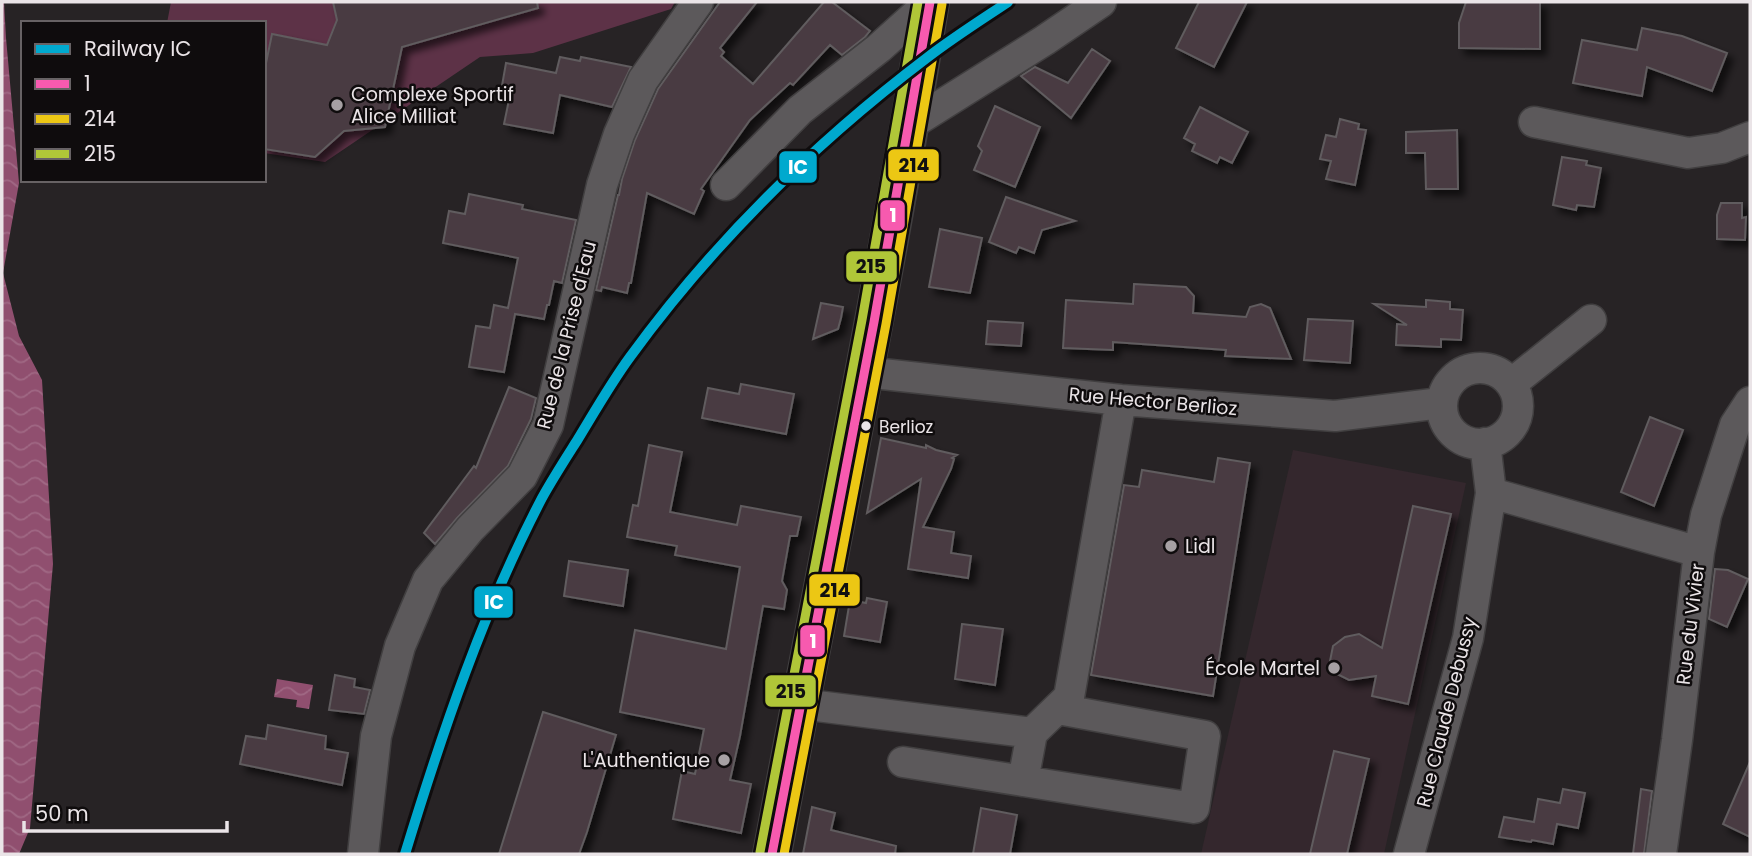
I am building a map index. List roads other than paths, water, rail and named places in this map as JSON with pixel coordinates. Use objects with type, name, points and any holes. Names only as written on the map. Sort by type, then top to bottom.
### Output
[{"type":"main road","points":[[772,854],[864,372],[930,2]]},
{"type":"street","name":"Rue de la Prise d'Eau","points":[[363,854],[376,736],[400,646],[428,580],[470,529],[522,475],[548,425],[602,185],[619,134],[643,80],[698,2]]},
{"type":"street","points":[[726,185],[800,110],[879,48],[930,2]]},
{"type":"street","points":[[908,126],[1101,2]]},
{"type":"street","points":[[1534,122],[1688,153],[1722,148],[1750,137]]},
{"type":"street","points":[[1511,384],[1591,320]]},
{"type":"street","points":[[1481,367],[1503,375],[1511,384],[1517,395],[1515,421],[1508,432],[1497,440],[1474,444],[1463,440],[1447,425],[1441,404],[1450,382],[1459,374],[1481,367]]},
{"type":"street","name":"Rue Hector Berlioz","points":[[864,372],[1121,400],[1335,416],[1441,404]]},
{"type":"street","points":[[1023,781],[1032,733],[1069,697],[1121,400]]},
{"type":"street","name":"Rue du Vivier","points":[[1661,854],[1706,515],[1735,425],[1750,402]]},
{"type":"street","name":"Rue Claude Debussy","points":[[1409,854],[1468,638],[1491,493],[1485,443]]},
{"type":"street","points":[[1491,493],[1699,552]]},
{"type":"street","points":[[801,704],[1032,733]]},
{"type":"street","points":[[903,762],[1194,808],[1205,736],[1058,709]]},
{"type":"water","points":[[2,2],[19,183],[3,273],[19,336],[42,380],[53,564],[30,828],[19,854],[2,854]]},
{"type":"water","points":[[277,679],[313,685],[309,709],[296,707],[297,700],[274,697]]},
{"type":"rail line","name":"IC","points":[[405,854],[449,718],[501,584],[542,498],[623,367],[662,315],[731,234],[806,159],[928,57],[1008,2]]},
{"type":"place","name":"Complexe Sportif Alice Milliat","points":[[337,105]]},
{"type":"place","name":"Berlioz","points":[[866,426]]},
{"type":"place","name":"Lidl","points":[[1171,546]]},
{"type":"place","name":"École Martel","points":[[1334,668]]},
{"type":"place","name":"L'Authentique","points":[[724,760]]}]
